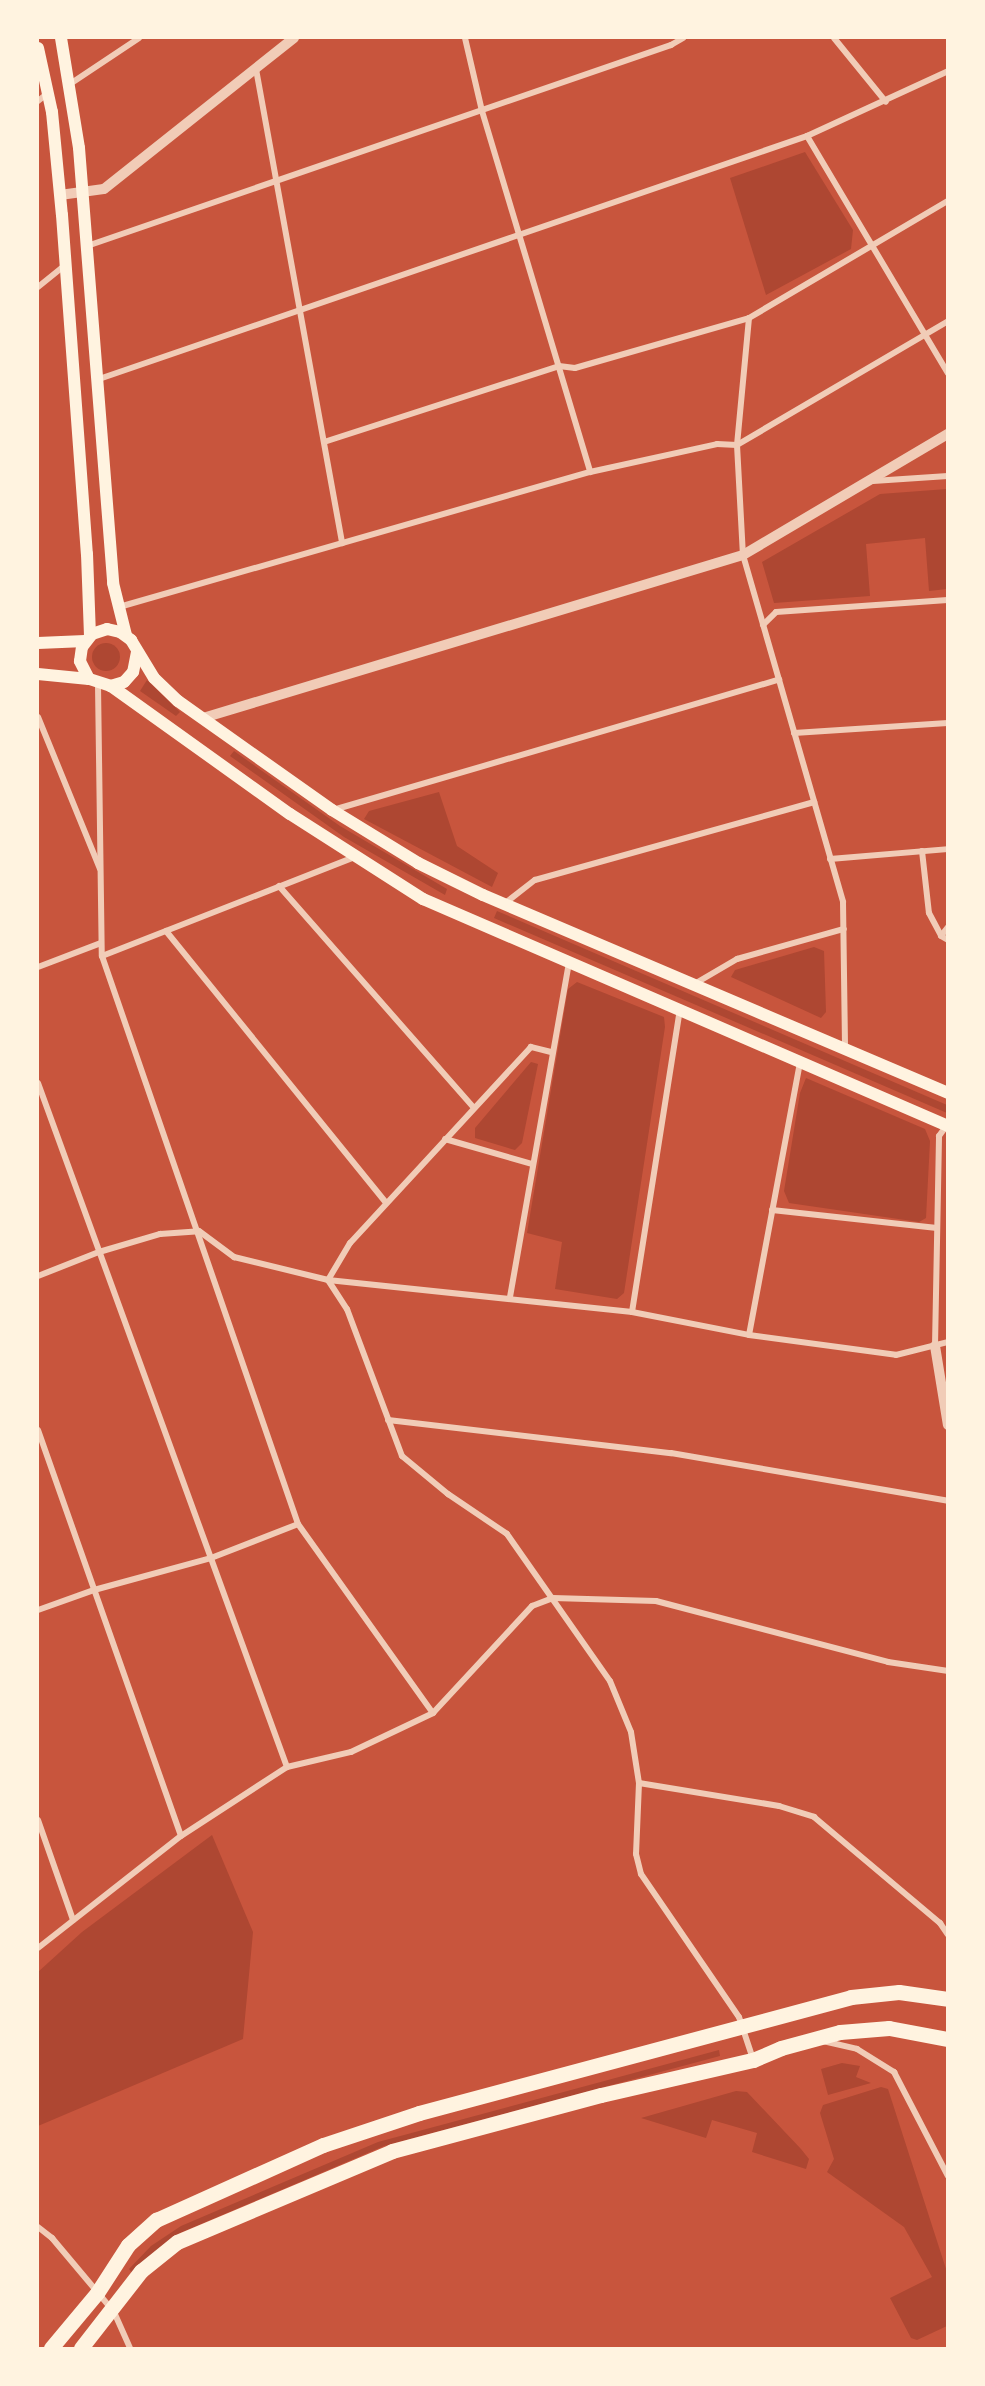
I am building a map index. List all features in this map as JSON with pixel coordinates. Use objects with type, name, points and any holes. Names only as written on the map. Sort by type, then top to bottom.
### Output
[{"type":"main road","points":[[61,38],[70,84],[83,192],[99,380],[110,550],[118,607],[126,635],[165,688],[203,718],[332,810],[418,863],[504,904],[696,983],[948,1093]]},
{"type":"main road","points":[[38,48],[48,93],[66,265],[87,638],[80,661],[99,683],[354,857],[423,898],[947,1126]]},
{"type":"main road","points":[[38,644],[87,638],[107,629],[126,635]]},
{"type":"main road","points":[[38,674],[99,683],[129,678],[136,666],[137,652]]},
{"type":"main road","points":[[51,2349],[97,2293],[128,2245],[156,2220],[323,2145],[418,2113],[742,2026],[876,1993],[926,1994],[948,1999]]},
{"type":"main road","points":[[81,2349],[141,2271],[177,2242],[356,2164],[392,2151],[552,2108],[753,2060],[814,2039],[863,2028],[889,2028],[948,2039]]},
{"type":"street","points":[[70,84],[139,38]]},
{"type":"street","points":[[60,195],[104,189],[294,38]]},
{"type":"street","points":[[465,38],[482,111],[590,472]]},
{"type":"street","points":[[87,246],[482,111],[671,45],[683,38]]},
{"type":"street","points":[[834,38],[886,102]]},
{"type":"street","points":[[256,68],[342,543]]},
{"type":"street","points":[[99,380],[807,136],[886,102],[948,71]]},
{"type":"street","points":[[38,101],[48,93]]},
{"type":"street","points":[[807,136],[948,373]]},
{"type":"street","points":[[324,442],[559,366],[575,368],[748,318],[948,201]]},
{"type":"street","points":[[38,287],[66,265]]},
{"type":"street","points":[[748,318],[737,446],[743,555],[843,902],[845,1048]]},
{"type":"street","points":[[118,607],[590,472],[717,444],[737,446],[948,321]]},
{"type":"street","points":[[203,718],[743,555],[948,434]]},
{"type":"street","points":[[865,481],[948,476]]},
{"type":"street","points":[[763,625],[776,612],[948,600]]},
{"type":"street","points":[[332,810],[779,680]]},
{"type":"street","points":[[99,683],[102,956],[199,1231],[298,1524],[433,1713]]},
{"type":"street","points":[[38,717],[102,872]]},
{"type":"street","points":[[794,733],[948,723]]},
{"type":"street","points":[[504,904],[535,880],[814,802]]},
{"type":"street","points":[[830,859],[948,849]]},
{"type":"street","points":[[922,851],[929,913],[941,936],[948,940]]},
{"type":"street","points":[[102,956],[354,857]]},
{"type":"street","points":[[279,886],[474,1108]]},
{"type":"street","points":[[941,936],[948,927]]},
{"type":"street","points":[[696,983],[737,959],[844,929]]},
{"type":"street","points":[[166,931],[386,1203]]},
{"type":"street","points":[[38,967],[101,943]]},
{"type":"street","points":[[510,1297],[568,963]]},
{"type":"street","points":[[632,1312],[680,1010]]},
{"type":"street","points":[[328,1280],[350,1243],[531,1047],[551,1052]]},
{"type":"street","points":[[749,1335],[800,1063]]},
{"type":"street","points":[[38,1083],[287,1767]]},
{"type":"street","points":[[947,1126],[939,1136],[935,1346],[948,1425]]},
{"type":"street","points":[[445,1139],[532,1164]]},
{"type":"street","points":[[772,1210],[937,1227]]},
{"type":"street","points":[[38,1276],[99,1252],[160,1234],[199,1231],[234,1257],[328,1280],[510,1297],[632,1312],[749,1335],[896,1355],[948,1342]]},
{"type":"street","points":[[328,1280],[347,1309],[402,1456],[448,1494],[507,1534],[610,1681],[630,1732],[639,1782],[636,1854],[641,1874],[742,2026],[753,2060]]},
{"type":"street","points":[[388,1420],[672,1453],[948,1502]]},
{"type":"street","points":[[38,1430],[182,1836]]},
{"type":"street","points":[[38,1610],[94,1590],[211,1558],[298,1524]]},
{"type":"street","points":[[38,1948],[182,1836],[287,1767],[351,1752],[433,1713],[532,1606],[553,1598],[656,1601],[888,1662],[948,1671]]},
{"type":"street","points":[[639,1782],[779,1806],[814,1817],[940,1923],[948,1935]]},
{"type":"street","points":[[38,1820],[73,1920]]},
{"type":"street","points":[[814,2039],[857,2049],[894,2072],[948,2176]]},
{"type":"street","points":[[38,2227],[112,2310],[130,2349]]},
{"type":"shaded area","points":[[805,152],[853,230],[851,249],[766,295],[730,178]]},
{"type":"shaded area","points":[[947,489],[947,589],[929,591],[925,538],[866,544],[870,596],[774,603],[762,562],[880,494]]},
{"type":"shaded area","points":[[106,643],[116,647],[120,657],[116,667],[106,671],[96,667],[92,657],[96,647]]},
{"type":"shaded area","points":[[147,680],[180,712],[176,716],[140,691]]},
{"type":"shaded area","points":[[234,751],[340,826],[447,889],[445,895],[344,837],[230,756]]},
{"type":"shaded area","points":[[439,792],[457,846],[498,873],[492,887],[364,819],[369,811]]},
{"type":"shaded area","points":[[497,911],[947,1105],[947,1113],[494,918]]},
{"type":"shaded area","points":[[814,947],[824,951],[826,1012],[821,1018],[731,977],[735,970]]},
{"type":"shaded area","points":[[577,982],[664,1017],[665,1027],[624,1293],[617,1299],[555,1289],[562,1242],[527,1233],[568,989]]},
{"type":"shaded area","points":[[531,1062],[538,1064],[522,1143],[515,1150],[475,1138],[475,1128]]},
{"type":"shaded area","points":[[806,1078],[925,1129],[930,1141],[926,1218],[919,1222],[789,1203],[784,1191],[800,1093]]},
{"type":"shaded area","points":[[212,1835],[253,1932],[243,2039],[38,2126],[38,1972],[82,1932]]},
{"type":"shaded area","points":[[719,2050],[720,2056],[384,2146],[180,2233],[132,2273],[129,2269],[151,2246],[181,2226],[378,2142]]},
{"type":"shaded area","points":[[842,2063],[860,2066],[856,2077],[871,2083],[828,2095],[821,2069]]},
{"type":"shaded area","points":[[881,2087],[888,2089],[947,2272],[947,2326],[917,2340],[911,2338],[890,2298],[932,2277],[904,2227],[827,2172],[834,2159],[820,2113],[823,2105]]},
{"type":"shaded area","points":[[736,2091],[747,2092],[801,2149],[809,2159],[806,2169],[752,2152],[757,2133],[712,2120],[706,2138],[641,2118]]}]
